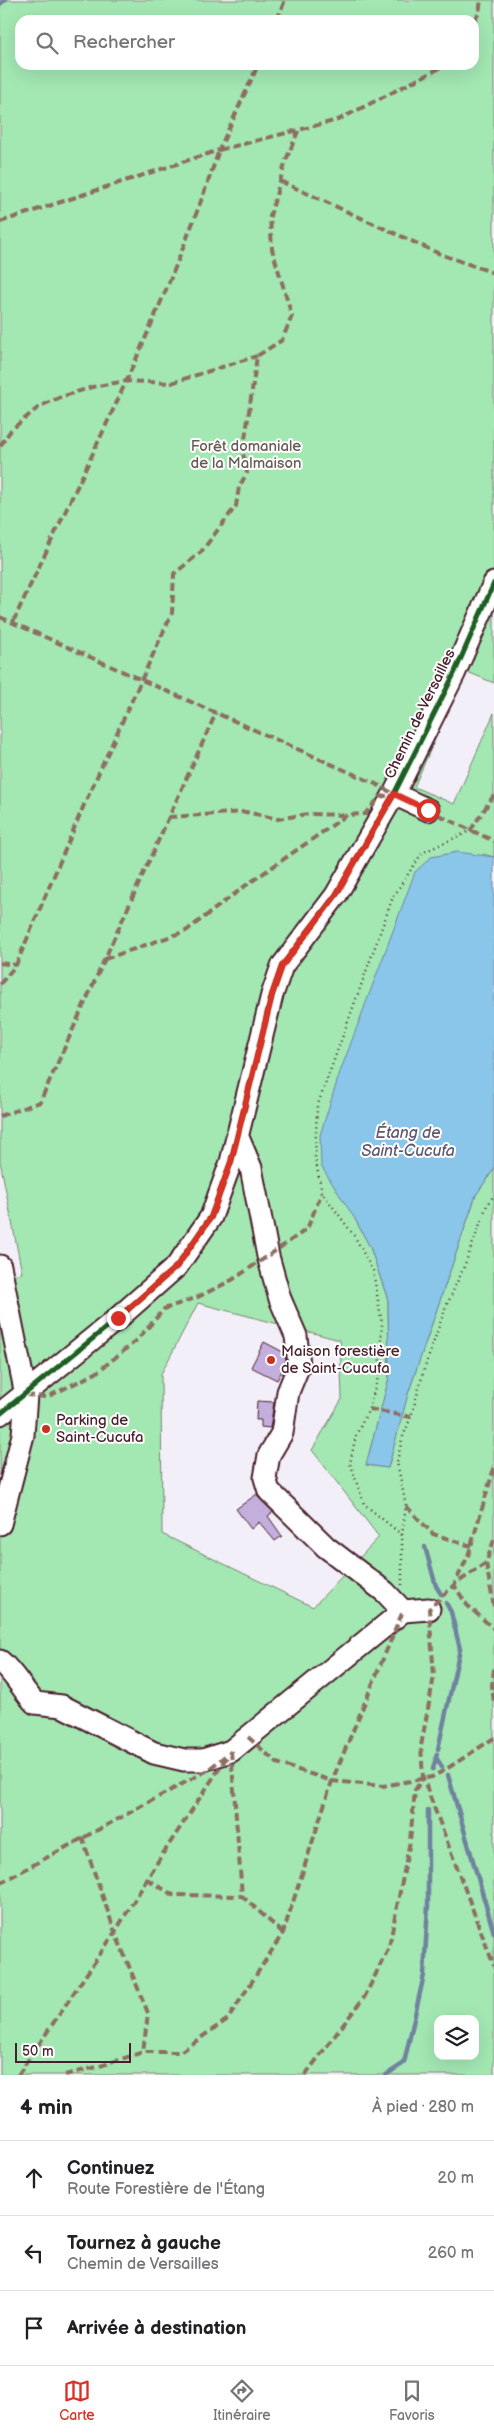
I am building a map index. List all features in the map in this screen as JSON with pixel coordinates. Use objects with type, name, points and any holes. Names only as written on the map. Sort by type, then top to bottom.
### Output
[{"type":"street","name":"Chemin de Versailles","points":[[0,1414],[26,1395],[177,1266],[211,1217],[231,1162],[272,995],[282,966],[336,895],[394,794],[454,674],[494,583]]},
{"type":"street","points":[[394,794],[428,810]]},
{"type":"street","points":[[237,1135],[251,1168],[270,1264],[280,1299],[296,1336],[299,1365],[288,1392],[282,1433],[269,1455],[265,1478],[269,1491],[326,1547],[385,1592],[403,1612]]},
{"type":"street","points":[[0,1266],[26,1395],[23,1435],[0,1524]]},
{"type":"street","points":[[0,1660],[13,1674],[20,1687],[35,1703],[62,1706],[154,1753],[184,1760],[203,1760],[231,1751],[403,1612],[429,1609]]},
{"type":"path","points":[[402,1535],[364,1504],[350,1462],[356,1435],[369,1409],[379,1374],[382,1324],[373,1271],[355,1237],[322,1192],[315,1158],[317,1107],[393,897],[422,853],[470,831]]},
{"type":"path","points":[[403,1612],[402,1535],[406,1506],[398,1462],[402,1439],[445,1309],[464,1267],[487,1205],[494,1196]]},
{"type":"green space","name":"Forêt domaniale de la Malmaison","points":[[0,0],[494,0],[494,683],[465,671],[414,787],[454,804],[494,713],[494,857],[483,854],[355,1219],[370,1247],[388,1300],[389,1378],[366,1465],[388,1468],[408,1394],[476,1195],[494,1169],[494,2075],[0,2075],[0,1266],[2,1277],[22,1273],[0,1161]],"holes":[[[198,1303],[340,1340],[342,1399],[312,1450],[379,1537],[313,1607],[162,1534],[161,1374]]]},
{"type":"water","name":"Étang de Saint-Cucufa","points":[[457,852],[494,857],[494,1169],[476,1195],[408,1394],[388,1468],[366,1465],[389,1378],[388,1300],[370,1247],[355,1219],[321,1166],[320,1135],[340,1072],[415,872],[431,857]]},
{"type":"building","name":"Maison forestière de Saint-Cucufa","points":[[264,1342],[285,1353],[286,1363],[277,1380],[251,1367]]},
{"type":"building","points":[[257,1401],[274,1402],[270,1428],[261,1427],[261,1420],[256,1420]]},
{"type":"building","points":[[257,1494],[273,1512],[268,1516],[282,1536],[275,1541],[259,1522],[251,1529],[236,1509]]},
{"type":"waterway","points":[[0,4],[5,0]]},
{"type":"waterway","points":[[425,1547],[436,1586],[441,1594]]},
{"type":"waterway","points":[[438,1749],[460,1649],[451,1612],[446,1603]]},
{"type":"waterway","points":[[433,1769],[437,1754]]},
{"type":"waterway","points":[[437,1759],[442,1767]]},
{"type":"waterway","points":[[448,1775],[494,1933]]},
{"type":"waterway","points":[[386,2075],[404,2063],[424,1975],[428,1905],[428,1810]]},
{"type":"marked path","points":[[279,15],[285,0]]},
{"type":"marked path","points":[[478,15],[481,0]]},
{"type":"marked path","points":[[0,222],[219,150],[256,70]]},
{"type":"marked path","points":[[13,622],[149,330],[174,271],[219,150],[338,120],[436,70]]},
{"type":"marked path","points":[[0,984],[16,965],[84,805],[172,613],[174,574],[201,552],[236,506],[239,487],[247,473],[243,453],[257,356],[282,340],[292,316],[272,249],[270,216],[286,160],[299,129]]},
{"type":"marked path","points":[[280,181],[440,254],[494,273]]},
{"type":"marked path","points":[[0,446],[11,430],[40,406],[61,397],[92,387],[126,381],[171,383],[257,356]]},
{"type":"marked path","points":[[0,617],[376,784],[394,794]]},
{"type":"marked path","points":[[0,1116],[40,1102],[216,713]]},
{"type":"marked path","points":[[105,959],[186,931],[245,886],[347,815],[365,814],[380,797],[394,794]]},
{"type":"marked path","points":[[470,831],[494,795]]},
{"type":"marked path","points":[[428,810],[494,841]]},
{"type":"marked path","points":[[169,817],[246,812],[278,819],[308,814],[347,815]]},
{"type":"marked path","points":[[0,963],[16,965]]},
{"type":"marked path","points":[[26,1395],[47,1397],[96,1373],[137,1340],[164,1309],[198,1297],[232,1280],[268,1256],[307,1229],[322,1192]]},
{"type":"marked path","points":[[369,1409],[411,1417]]},
{"type":"marked path","points":[[494,1468],[468,1556],[454,1585],[429,1609],[434,1676],[421,1746],[423,1778],[494,1966]]},
{"type":"marked path","points":[[406,1506],[433,1534],[471,1546]]},
{"type":"marked path","points":[[494,1540],[486,1563],[454,1585],[467,1605],[494,1629]]},
{"type":"marked path","points":[[486,1563],[494,1607]]},
{"type":"marked path","points":[[65,2075],[143,2052],[180,2052],[228,2019],[283,1933],[332,1781],[403,1611]]},
{"type":"marked path","points":[[494,1669],[492,1686],[494,1703]]},
{"type":"marked path","points":[[248,1737],[277,1763],[332,1781],[383,1786],[432,1777],[494,1738]]},
{"type":"marked path","points":[[231,1751],[242,1896],[283,1933]]},
{"type":"marked path","points":[[18,2075],[115,1932],[160,1858],[231,1751]]},
{"type":"marked path","points":[[0,1883],[208,1770],[225,1756]]},
{"type":"marked path","points":[[305,2075],[365,1996],[389,1947],[410,1841],[415,1790],[423,1778]]},
{"type":"marked path","points":[[82,1837],[115,1932],[148,2013],[143,2052]]},
{"type":"marked path","points":[[147,1879],[173,1895],[242,1896]]},
{"type":"cycle path","points":[[0,1414],[118,1318],[177,1266],[211,1217],[231,1162],[272,995],[282,966],[336,895],[394,794],[454,674],[494,583]]},
{"type":"place","name":"Maison forestière de Saint-Cucufa","points":[[271,1360]]},
{"type":"place","name":"Parking de Saint-Cucufa","points":[[46,1429]]},
{"type":"route","points":[[118,1318],[177,1266],[211,1217],[231,1162],[272,995],[282,966],[336,895],[394,794],[428,810]]}]
